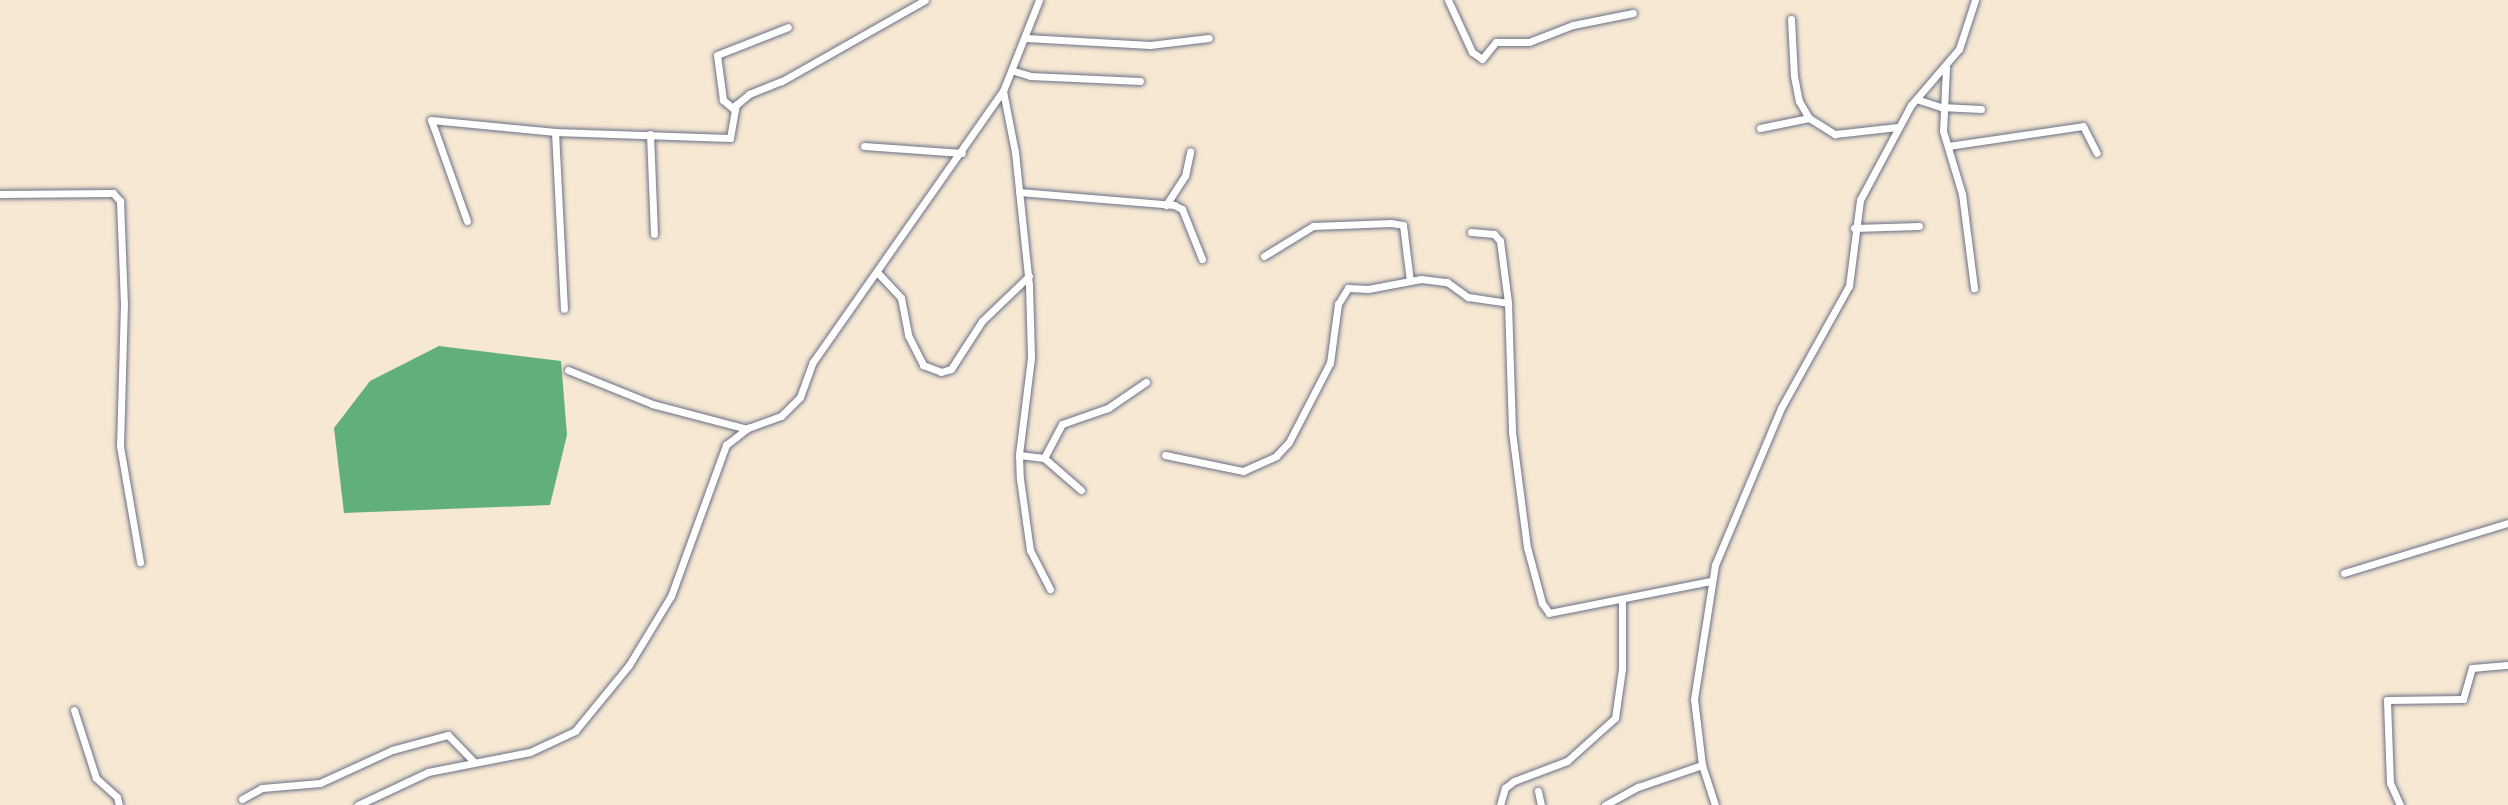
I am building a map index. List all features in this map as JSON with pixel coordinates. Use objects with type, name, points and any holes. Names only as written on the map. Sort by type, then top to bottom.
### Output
[{"type":"street","points":[[467,220],[431,120],[555,132],[730,138],[735,110],[749,94],[782,80],[925,0]]},
{"type":"street","points":[[358,805],[428,772],[473,761],[530,752],[575,731],[629,666],[671,596],[726,445],[747,429],[780,416],[800,397],[813,362],[1003,91],[1014,71],[1039,0]]},
{"type":"street","points":[[1448,0],[1472,52],[1482,59],[1496,42],[1529,42],[1573,25],[1633,13]]},
{"type":"street","points":[[1715,805],[1702,765],[1694,699],[1710,581],[1781,408],[1849,285],[1854,228],[1860,200],[1898,127],[1916,99],[1946,68],[1959,49],[1975,0]]},
{"type":"street","points":[[1791,19],[1794,76],[1799,101],[1809,118],[1835,134],[1898,127]]},
{"type":"street","points":[[735,110],[723,100],[717,55],[788,27]]},
{"type":"street","points":[[1026,38],[1150,45],[1209,38]]},
{"type":"street","points":[[1946,68],[1941,107],[1948,146],[1962,194],[1974,288]]},
{"type":"street","points":[[1014,71],[1030,76],[1140,80]]},
{"type":"street","points":[[1003,91],[1029,276],[1031,358],[1018,455],[1030,550],[1050,589]]},
{"type":"street","points":[[1916,99],[1941,107],[1981,109]]},
{"type":"street","points":[[1760,128],[1809,118]]},
{"type":"street","points":[[1948,146],[2083,125],[2096,153]]},
{"type":"street","points":[[555,132],[564,309]]},
{"type":"street","points":[[650,134],[654,234]]},
{"type":"street","points":[[864,146],[962,153]]},
{"type":"street","points":[[1166,205],[1185,176],[1190,152]]},
{"type":"street","points":[[1019,192],[1166,205],[1182,209],[1202,259]]},
{"type":"street","points":[[0,194],[113,193],[120,201],[124,303],[120,446],[140,562]]},
{"type":"street","points":[[1264,256],[1313,226],[1391,223],[1403,225],[1410,281]]},
{"type":"street","points":[[1854,228],[1919,226]]},
{"type":"street","points":[[1471,232],[1494,234],[1500,241],[1508,303],[1512,432],[1527,547],[1542,603],[1549,613],[1560,614],[1710,581]]},
{"type":"street","points":[[877,272],[901,298],[908,335],[923,365],[941,372],[951,369],[982,321],[1029,276]]},
{"type":"street","points":[[1165,455],[1242,471],[1276,456],[1289,442],[1330,363],[1338,304],[1348,288],[1368,289],[1410,281],[1447,282],[1468,297],[1508,303]]},
{"type":"street","points":[[568,370],[652,404],[747,429]]},
{"type":"street","points":[[1044,458],[1062,424],[1108,408],[1146,382]]},
{"type":"street","points":[[1018,455],[1044,458],[1081,490]]},
{"type":"street","points":[[2344,573],[2508,523]]},
{"type":"street","points":[[1500,805],[1505,788],[1514,781],[1567,761],[1615,718],[1622,668],[1622,600]]},
{"type":"street","points":[[2400,805],[2390,783],[2388,700],[2463,699],[2472,668],[2508,665]]},
{"type":"street","points":[[74,710],[96,778],[117,797],[119,805]]},
{"type":"street","points":[[242,799],[262,788],[320,783],[392,750],[448,735],[473,761]]},
{"type":"street","points":[[1605,805],[1638,787],[1702,765]]},
{"type":"street","points":[[1538,790],[1541,805]]},
{"type":"green space","points":[[439,346],[561,361],[567,435],[550,505],[344,513],[334,428],[370,381]]}]
